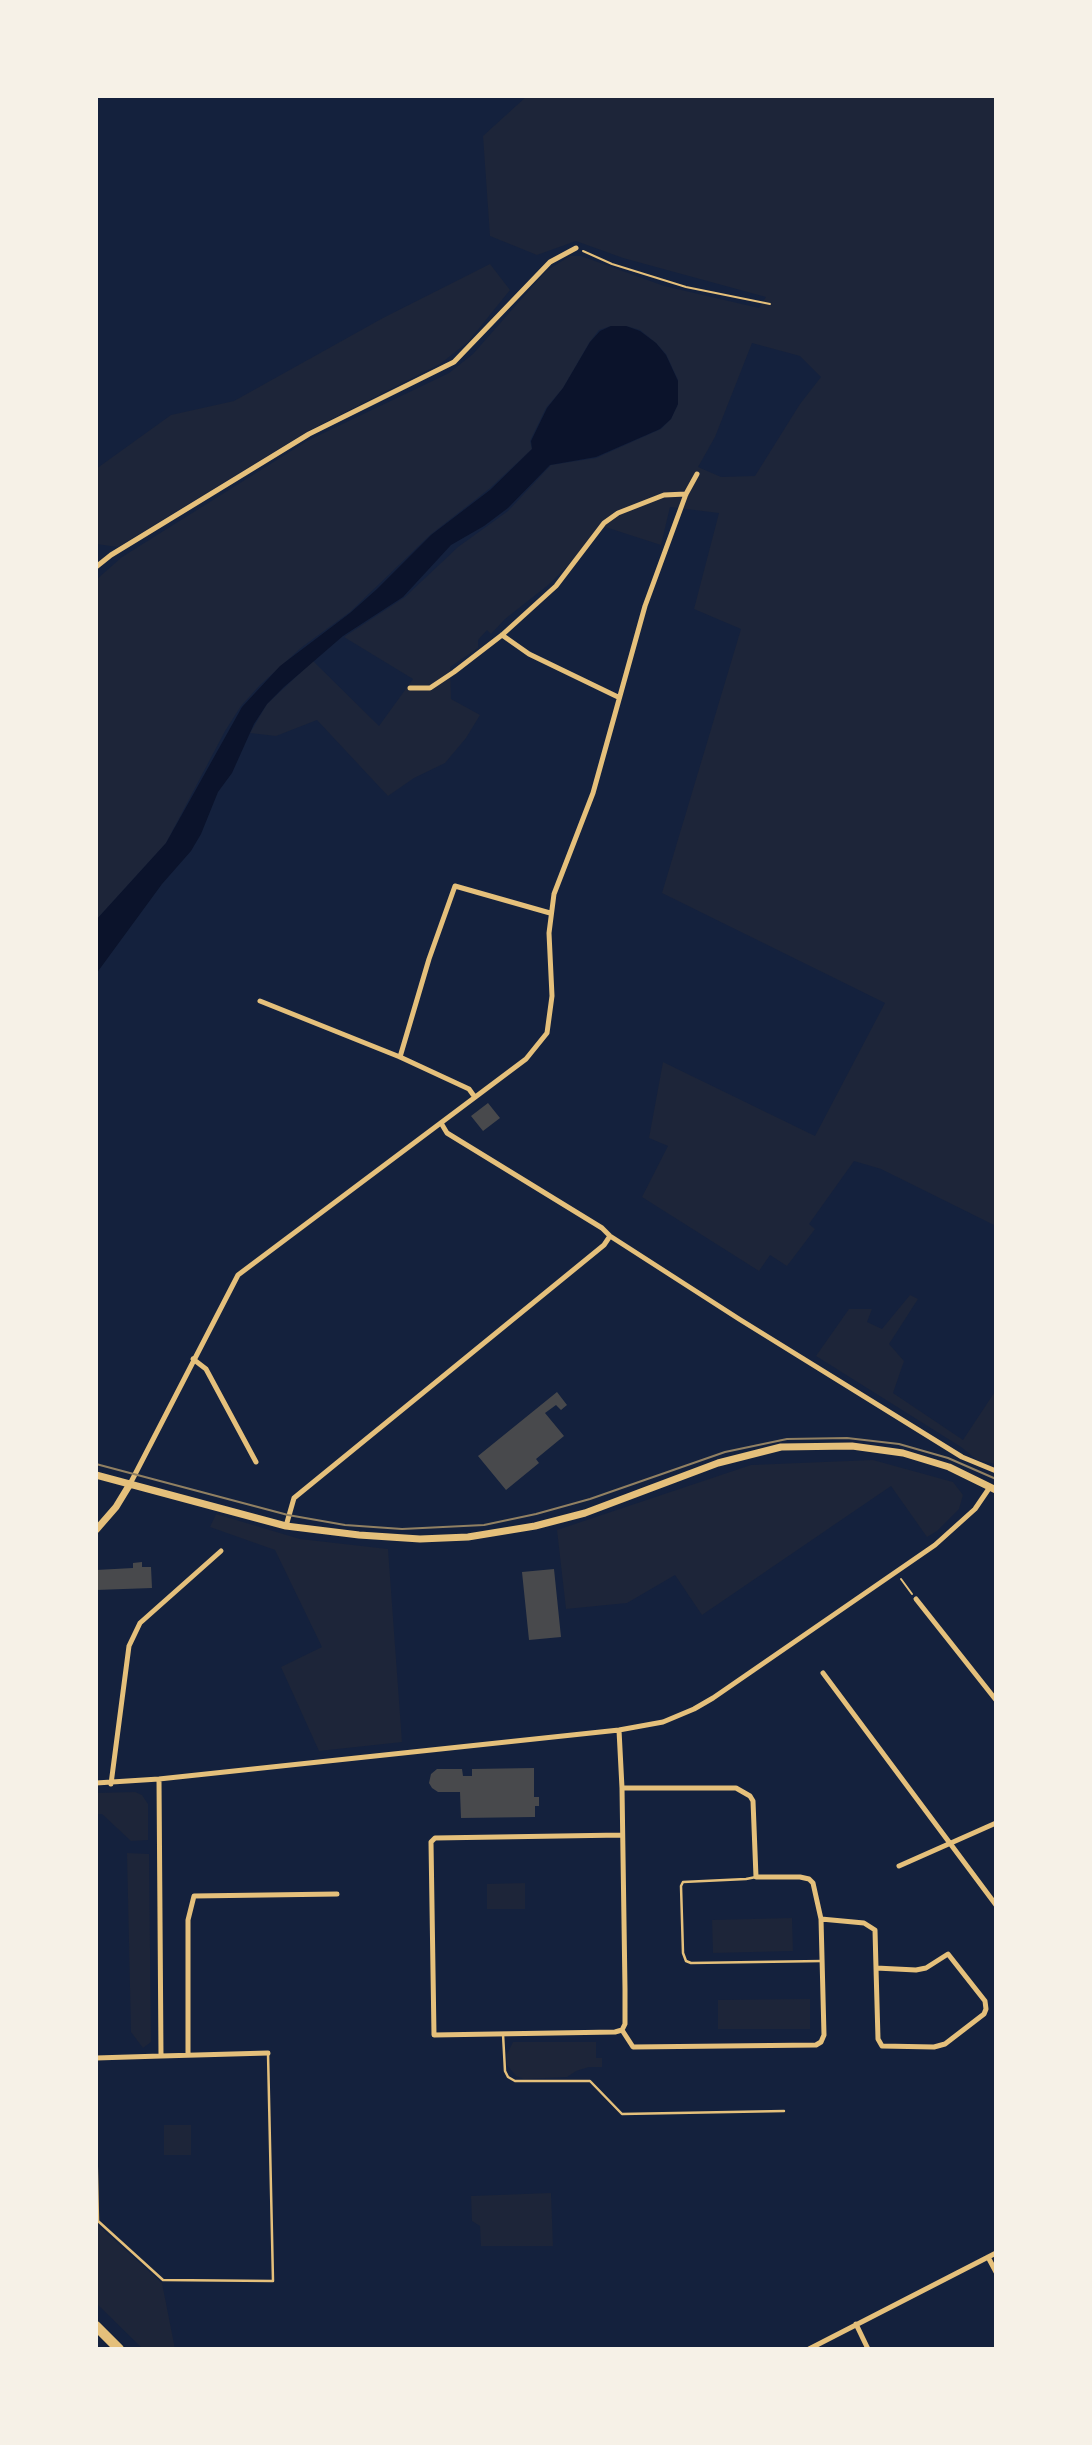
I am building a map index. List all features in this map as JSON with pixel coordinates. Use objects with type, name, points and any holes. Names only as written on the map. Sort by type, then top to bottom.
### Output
[{"type":"highway","points":[[96,2326],[119,2349]]},
{"type":"street","points":[[96,567],[111,555],[288,446],[454,362],[550,262],[576,248]]},
{"type":"street","points":[[96,1530],[117,1507],[130,1484],[238,1275],[526,1059],[547,1033],[552,996],[550,913],[554,894],[593,793],[645,606],[686,494],[697,474]]},
{"type":"street","points":[[410,688],[430,688],[502,635],[556,586],[604,523],[618,513],[664,495],[686,494]]},
{"type":"street","points":[[502,635],[529,654],[618,697]]},
{"type":"street","points":[[400,1057],[429,959],[455,886],[550,913]]},
{"type":"street","points":[[260,1001],[400,1057],[469,1089],[474,1096]]},
{"type":"street","points":[[440,1123],[447,1133],[602,1228],[610,1236],[739,1319],[962,1457],[996,1471]]},
{"type":"street","points":[[286,1526],[294,1498],[604,1245],[610,1236]]},
{"type":"street","points":[[194,1359],[206,1369],[256,1462]]},
{"type":"street","points":[[96,1475],[286,1526],[420,1539],[485,1535],[535,1526],[585,1513],[694,1471],[744,1455],[781,1447],[852,1446],[903,1453],[949,1468],[993,1488],[952,1531],[896,1572],[694,1709],[663,1722],[620,1730],[111,1784],[96,1783]]},
{"type":"street","points":[[111,1784],[129,1646],[141,1623],[221,1551]]},
{"type":"street","points":[[916,1599],[996,1700]]},
{"type":"street","points":[[822,1673],[996,1905]]},
{"type":"street","points":[[620,1730],[625,2024],[622,2030]]},
{"type":"street","points":[[159,1779],[161,2056]]},
{"type":"street","points":[[622,1788],[736,1788],[746,1792],[753,1801],[756,1877],[800,1877],[813,1883],[821,1919],[824,2035],[816,2045],[633,2047],[622,2030]]},
{"type":"street","points":[[899,1866],[996,1823]]},
{"type":"street","points":[[622,1835],[446,1837],[435,1838],[432,1842],[434,2035],[622,2030]]},
{"type":"street","points":[[188,2054],[188,1920],[194,1896],[337,1894]]},
{"type":"street","points":[[821,1919],[864,1923],[875,1930],[876,1969],[878,2039],[882,2046],[945,2045],[984,2014],[986,2009],[985,2001],[948,1954],[926,1968],[876,1969]]},
{"type":"street","points":[[96,2058],[268,2053]]},
{"type":"street","points":[[808,2349],[996,2253]]},
{"type":"street","points":[[988,2257],[996,2272]]},
{"type":"street","points":[[856,2324],[868,2349]]},
{"type":"lane","points":[[756,1877],[683,1881],[683,1953],[686,1961],[691,1964],[822,1961]]},
{"type":"lane","points":[[503,2034],[505,2071],[508,2077],[515,2081],[590,2081],[622,2114],[784,2111]]},
{"type":"lane","points":[[96,2133],[98,2221],[163,2280],[273,2281],[268,2053]]},
{"type":"path","points":[[576,248],[612,264],[686,287],[770,304]]},
{"type":"path","points":[[896,1572],[912,1593]]},
{"type":"shaded area","points":[[527,96],[996,96],[996,1226],[881,1169],[854,1161],[809,1224],[815,1229],[787,1266],[770,1255],[759,1271],[642,1197],[668,1146],[649,1138],[663,1062],[815,1136],[885,1003],[662,893],[741,629],[694,609],[719,513],[670,507],[661,545],[599,525],[570,564],[547,586],[505,619],[491,634],[487,630],[478,640],[478,648],[450,667],[451,699],[480,715],[466,738],[445,763],[414,778],[388,796],[317,720],[276,736],[250,733],[267,704],[313,661],[379,726],[413,679],[344,637],[405,597],[458,547],[508,511],[551,465],[596,458],[661,429],[671,419],[678,404],[678,380],[666,354],[640,330],[611,326],[599,330],[563,388],[546,408],[530,441],[532,449],[489,489],[430,535],[350,612],[302,647],[260,685],[241,706],[225,731],[166,843],[96,920],[96,580],[122,557],[307,441],[449,373],[473,354],[546,271],[570,256],[581,256],[664,286],[759,308],[766,297],[623,258],[576,241],[537,255],[490,236],[483,136]],"holes":[[[752,343],[800,356],[821,377],[800,404],[755,476],[721,477],[698,467],[715,437]]]},
{"type":"shaded area","points":[[490,264],[510,290],[468,342],[440,364],[310,430],[118,547],[96,544],[96,469],[171,415],[234,401],[383,318]]},
{"type":"shaded area","points":[[611,326],[626,326],[640,331],[666,355],[678,381],[678,404],[671,419],[660,429],[596,457],[550,465],[508,508],[451,545],[403,597],[343,636],[284,687],[267,704],[254,724],[191,851],[162,884],[96,974],[96,920],[166,843],[242,707],[280,666],[350,613],[431,535],[490,490],[532,449],[531,441],[547,408],[563,388],[590,342],[600,331]]},
{"type":"shaded area","points":[[910,1295],[918,1299],[889,1344],[904,1361],[893,1393],[963,1440],[996,1390],[996,1464],[977,1460],[961,1447],[816,1356],[849,1309],[872,1309],[867,1322],[882,1329]]},
{"type":"shaded area","points":[[873,1460],[953,1482],[963,1495],[959,1509],[927,1537],[891,1486],[702,1615],[675,1575],[627,1603],[566,1609],[557,1530],[751,1465]]},
{"type":"shaded area","points":[[216,1514],[300,1539],[388,1549],[402,1742],[319,1751],[281,1667],[322,1647],[275,1550],[210,1527]]},
{"type":"shaded area","points":[[135,1792],[142,1795],[148,1804],[148,1840],[131,1841],[102,1814],[96,1814],[96,1793]]},
{"type":"shaded area","points":[[127,1853],[149,1854],[151,2042],[143,2048],[131,2032]]},
{"type":"shaded area","points":[[525,1883],[525,1909],[487,1909],[487,1884]]},
{"type":"shaded area","points":[[792,1918],[793,1951],[713,1953],[712,1920]]},
{"type":"shaded area","points":[[810,1999],[810,2029],[718,2029],[718,2000]]},
{"type":"shaded area","points":[[513,2042],[596,2042],[596,2058],[602,2058],[602,2067],[589,2067],[567,2077],[524,2079],[516,2076],[507,2065],[507,2054]]},
{"type":"shaded area","points":[[164,2125],[191,2125],[191,2155],[164,2155]]},
{"type":"shaded area","points":[[551,2193],[553,2246],[481,2246],[480,2226],[472,2221],[471,2196]]},
{"type":"shaded area","points":[[96,2217],[100,2227],[162,2283],[175,2349],[143,2349],[96,2303]]},
{"type":"building","points":[[488,1103],[500,1118],[483,1131],[471,1116]]},
{"type":"building","points":[[557,1392],[567,1405],[561,1410],[556,1405],[545,1413],[564,1436],[536,1459],[539,1463],[506,1490],[478,1456]]},
{"type":"building","points":[[142,1562],[142,1567],[151,1567],[152,1588],[96,1590],[96,1570],[133,1568],[133,1563]]},
{"type":"building","points":[[554,1569],[561,1637],[529,1640],[522,1572]]},
{"type":"building","points":[[534,1768],[534,1797],[539,1797],[539,1806],[535,1806],[535,1817],[461,1818],[460,1792],[438,1792],[429,1783],[431,1774],[437,1769],[462,1769],[463,1776],[472,1776],[472,1769]]},
{"type":"tram line","points":[[96,1464],[288,1515],[345,1525],[402,1529],[484,1525],[536,1514],[590,1499],[725,1452],[787,1439],[847,1438],[899,1444],[948,1458],[996,1479]]}]
